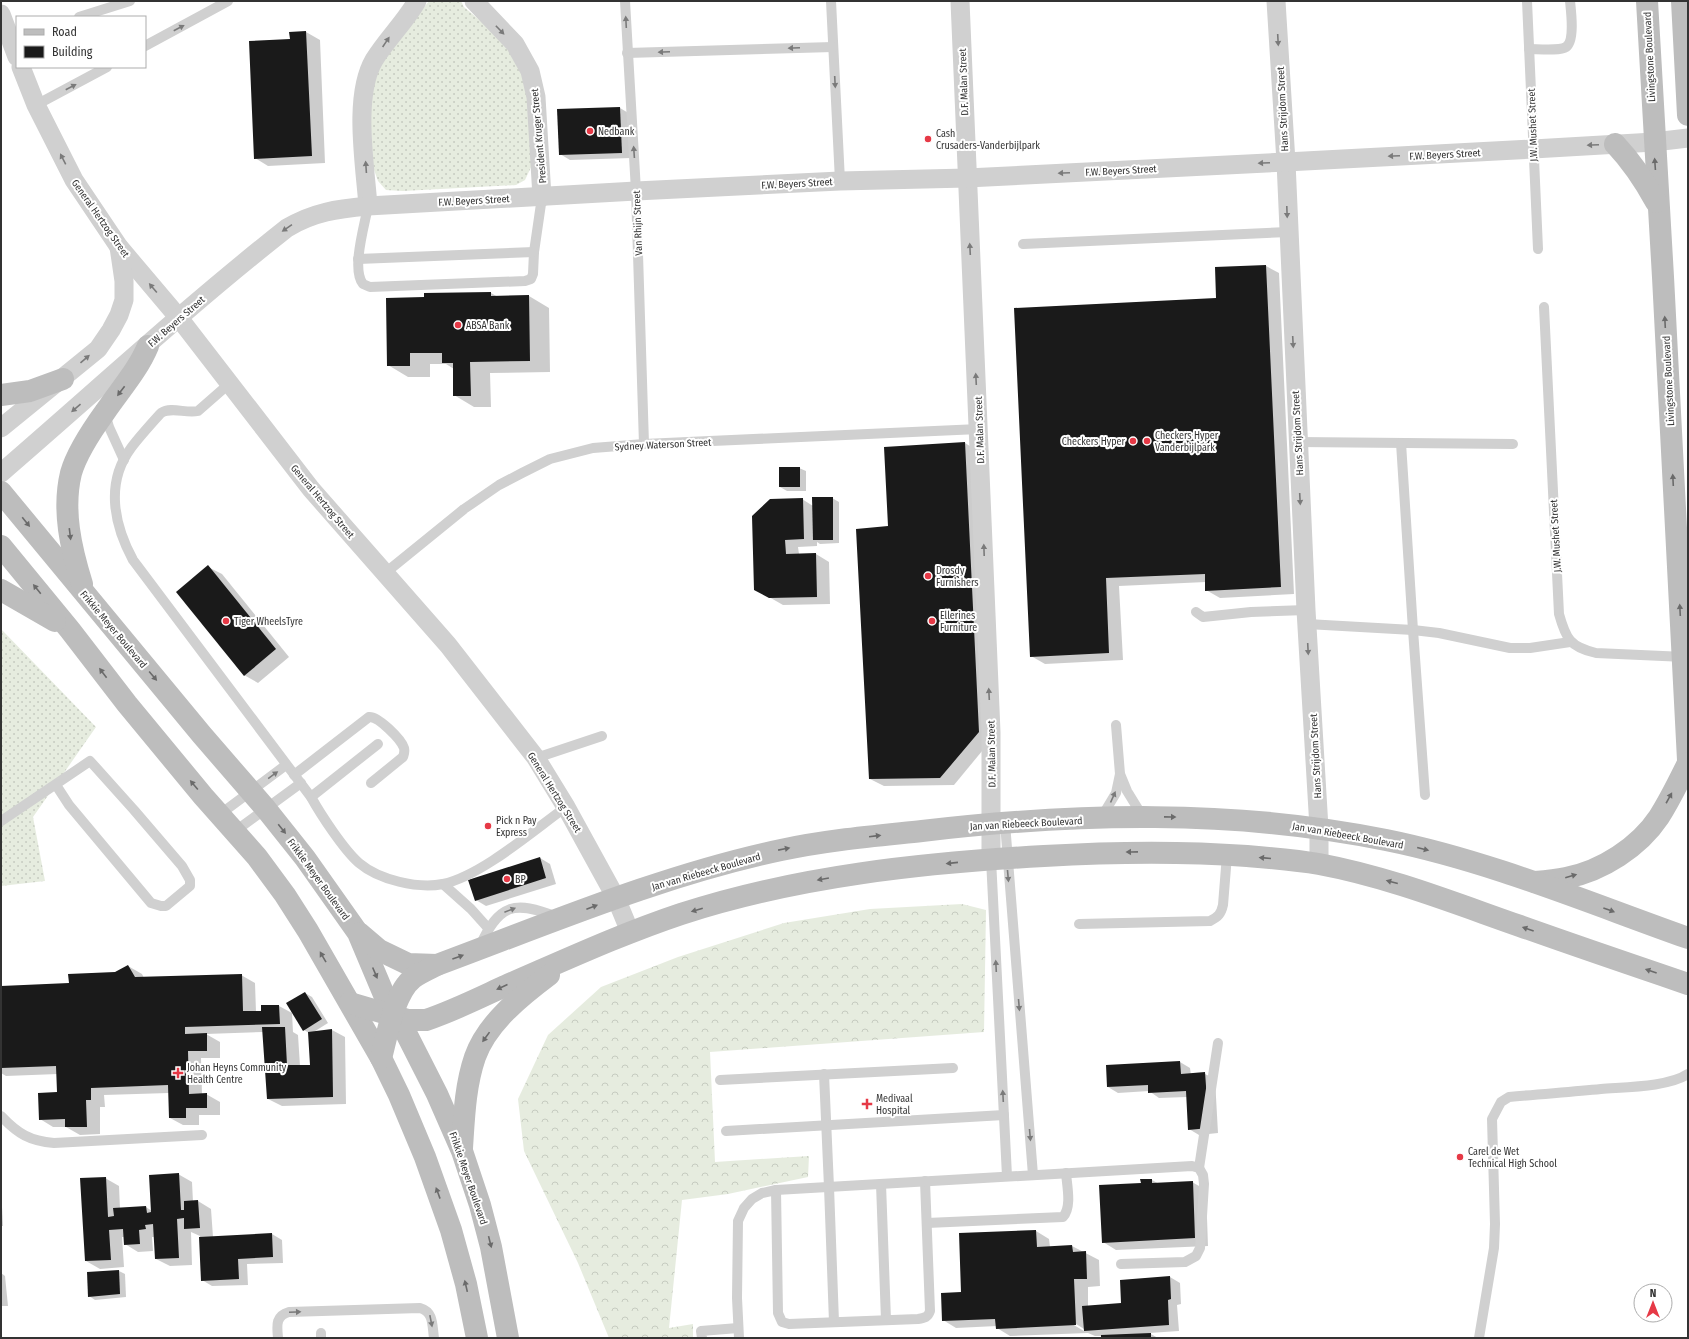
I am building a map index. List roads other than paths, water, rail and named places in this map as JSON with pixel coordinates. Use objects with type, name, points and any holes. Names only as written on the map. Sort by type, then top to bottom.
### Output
[{"type":"street","points":[[368,206],[362,113],[363,94],[367,76],[373,62],[389,37],[417,1]]},
{"type":"street","name":"President Kruger Street","points":[[474,1],[515,44],[530,71],[536,97],[542,197]]},
{"type":"street","name":"D.F. Malan Street","points":[[960,1],[991,732],[998,823],[999,859]]},
{"type":"street","name":"Hans Strijdom Street","points":[[1276,1],[1286,162],[1306,617],[1319,828],[1319,864]]},
{"type":"street","name":"Livingstone Boulevard","points":[[1646,1],[1686,657],[1688,761]]},
{"type":"street","points":[[1682,1],[1688,115]]},
{"type":"street","points":[[1,14],[13,38],[16,52]]},
{"type":"street","name":"General Hertzog Street","points":[[21,68],[36,105],[74,180],[119,247],[230,383],[311,489],[448,646],[536,758],[566,807],[616,898],[630,932]]},
{"type":"street","name":"F.W. Beyers Street","points":[[1,474],[178,318],[271,241],[296,223],[322,212],[368,206],[636,191],[840,181],[967,178],[1286,162],[1654,142],[1688,138]]},
{"type":"street","points":[[1614,144],[1625,155],[1641,177],[1658,206]]},
{"type":"street","points":[[1,428],[98,349],[111,330],[119,315],[124,300],[124,281],[119,247]]},
{"type":"street","points":[[85,594],[72,551],[68,519],[68,497],[71,473],[81,450],[104,412],[142,361],[148,346]]},
{"type":"street","points":[[1,395],[30,391],[63,379]]},
{"type":"street","name":"Frikkie Meyer Boulevard","points":[[1,492],[202,735],[266,808],[305,858],[358,933],[393,1016],[409,1038],[437,1094],[462,1151],[480,1205],[491,1247],[508,1338]]},
{"type":"street","points":[[1,546],[70,630],[126,704],[219,815],[257,857],[285,895],[308,931],[381,1058],[399,1095],[422,1150],[451,1230],[466,1284],[476,1335]]},
{"type":"street","points":[[1,590],[70,630]]},
{"type":"street","points":[[1532,882],[1567,878],[1588,871],[1612,860],[1638,840],[1659,817],[1688,761]]},
{"type":"street","name":"Jan van Riebeeck Boulevard","points":[[381,1058],[399,996],[405,986],[412,979],[437,965],[616,898],[707,869],[782,849],[836,841],[998,823],[1142,816],[1238,820],[1319,828],[1389,840],[1453,856],[1532,882],[1688,938]]},
{"type":"street","points":[[350,1003],[393,1016],[418,1021],[432,1018],[630,932],[682,914],[740,898],[824,879],[885,870],[999,859],[1088,853],[1156,852],[1226,855],[1319,864],[1385,880],[1430,893],[1688,984]]},
{"type":"street","points":[[358,933],[394,959],[408,964],[437,965]]},
{"type":"street","points":[[462,1151],[468,1085],[475,1056],[482,1042],[496,1023],[513,1005],[535,986],[576,955]]},
{"type":"lane","points":[[82,16],[130,1]]},
{"type":"lane","points":[[146,45],[228,1]]},
{"type":"lane","name":"Van Rhijn Street","points":[[625,1],[636,191],[644,444]]},
{"type":"lane","points":[[831,1],[840,181]]},
{"type":"lane","name":"J.W. Mushet Street","points":[[1527,1],[1538,249]]},
{"type":"lane","points":[[1529,49],[1566,48],[1570,43],[1571,36],[1570,1]]},
{"type":"lane","points":[[628,53],[833,47]]},
{"type":"lane","points":[[36,105],[105,68]]},
{"type":"lane","points":[[368,206],[358,259],[358,275],[363,284],[370,287],[525,281],[531,279],[535,268],[534,252],[542,197]]},
{"type":"lane","points":[[1023,244],[1288,232]]},
{"type":"lane","points":[[358,259],[534,252]]},
{"type":"lane","name":"J.W. Mushet Street","points":[[1544,307],[1558,614],[1570,642]]},
{"type":"lane","points":[[230,383],[198,411],[166,410],[161,413],[131,448],[124,460],[117,482],[115,503],[118,523],[123,541],[134,560],[286,765],[298,779],[311,797],[318,811],[346,847],[360,864],[385,878],[421,886],[443,884],[466,875],[493,859],[566,807]]},
{"type":"lane","points":[[104,412],[124,460]]},
{"type":"lane","name":"Sydney Waterson Street","points":[[384,574],[464,510],[499,485],[550,459],[593,448],[644,444],[979,429]]},
{"type":"lane","points":[[1298,442],[1513,444]]},
{"type":"lane","points":[[1402,443],[1413,630],[1425,795]]},
{"type":"lane","points":[[1196,612],[1203,616],[1251,612],[1306,617],[1439,633],[1510,648],[1530,648],[1570,642],[1583,650],[1596,653],[1686,657]]},
{"type":"lane","points":[[234,832],[266,808],[369,717],[373,717],[381,721],[402,745],[405,753],[403,758],[371,783]]},
{"type":"lane","points":[[1101,818],[1116,793],[1120,774],[1116,725]]},
{"type":"lane","points":[[536,758],[602,736]]},
{"type":"lane","points":[[311,797],[378,744]]},
{"type":"lane","points":[[1,821],[56,785],[87,762],[91,762],[182,866],[190,880],[190,886],[166,906],[151,903],[69,805],[56,785]]},
{"type":"lane","points":[[219,815],[286,765]]},
{"type":"lane","points":[[1120,774],[1127,791],[1142,816]]},
{"type":"lane","points":[[1079,924],[1210,921],[1217,918],[1221,913],[1223,905],[1226,855]]},
{"type":"lane","points":[[999,859],[1004,1115],[1007,1176]]},
{"type":"lane","points":[[999,859],[1033,1175]]},
{"type":"lane","points":[[443,884],[471,909],[488,928]]},
{"type":"lane","points":[[478,950],[488,928],[506,911],[520,907],[537,910],[561,919]]},
{"type":"lane","points":[[1121,1264],[1185,1262],[1196,1256],[1200,1248],[1204,1184],[1203,1175],[1199,1168],[1218,1043]]},
{"type":"lane","points":[[720,1080],[952,1068]]},
{"type":"lane","points":[[824,1074],[834,1322]]},
{"type":"lane","points":[[1479,1338],[1494,1248],[1495,1224],[1492,1119],[1501,1102],[1509,1097],[1667,1082],[1682,1078],[1688,1074]]},
{"type":"lane","points":[[726,1131],[1004,1115]]},
{"type":"lane","points":[[1,1116],[24,1136],[39,1141],[54,1143],[202,1135]]},
{"type":"lane","points":[[702,1338],[701,1331],[739,1333],[737,1298],[738,1221],[744,1208],[752,1199],[762,1193],[776,1190],[1007,1176],[1192,1166],[1199,1168]]},
{"type":"lane","points":[[927,1223],[1062,1217],[1066,1213],[1068,1206],[1066,1173]]},
{"type":"lane","points":[[776,1190],[778,1313],[782,1322],[788,1324],[924,1318],[928,1315],[930,1310],[924,1181]]},
{"type":"lane","points":[[881,1184],[886,1320]]},
{"type":"lane","points":[[278,1338],[278,1319],[280,1316],[289,1312],[420,1308],[428,1312],[430,1315],[434,1338]]},
{"type":"place","name":"Nedbank","points":[[590,131]]},
{"type":"place","name":"Cash Crusaders-Vanderbijlpark","points":[[928,139]]},
{"type":"place","name":"ABSA Bank","points":[[458,325]]},
{"type":"place","name":"Checkers Hyper","points":[[1133,441]]},
{"type":"place","name":"Checkers Hyper Vanderbijlpark","points":[[1147,441]]},
{"type":"place","name":"Drosdy Furnishers","points":[[928,576]]},
{"type":"place","name":"Tiger WheelsTyre","points":[[226,621]]},
{"type":"place","name":"Ellerines Furniture","points":[[932,621]]},
{"type":"place","name":"Pick n Pay Express","points":[[488,826]]},
{"type":"place","name":"BP","points":[[507,879]]},
{"type":"place","name":"Johan Heyns Community Health Centre","points":[[178,1073]]},
{"type":"place","name":"Medivaal Hospital","points":[[867,1104]]},
{"type":"place","name":"Carel de Wet Technical High School","points":[[1460,1157]]}]
